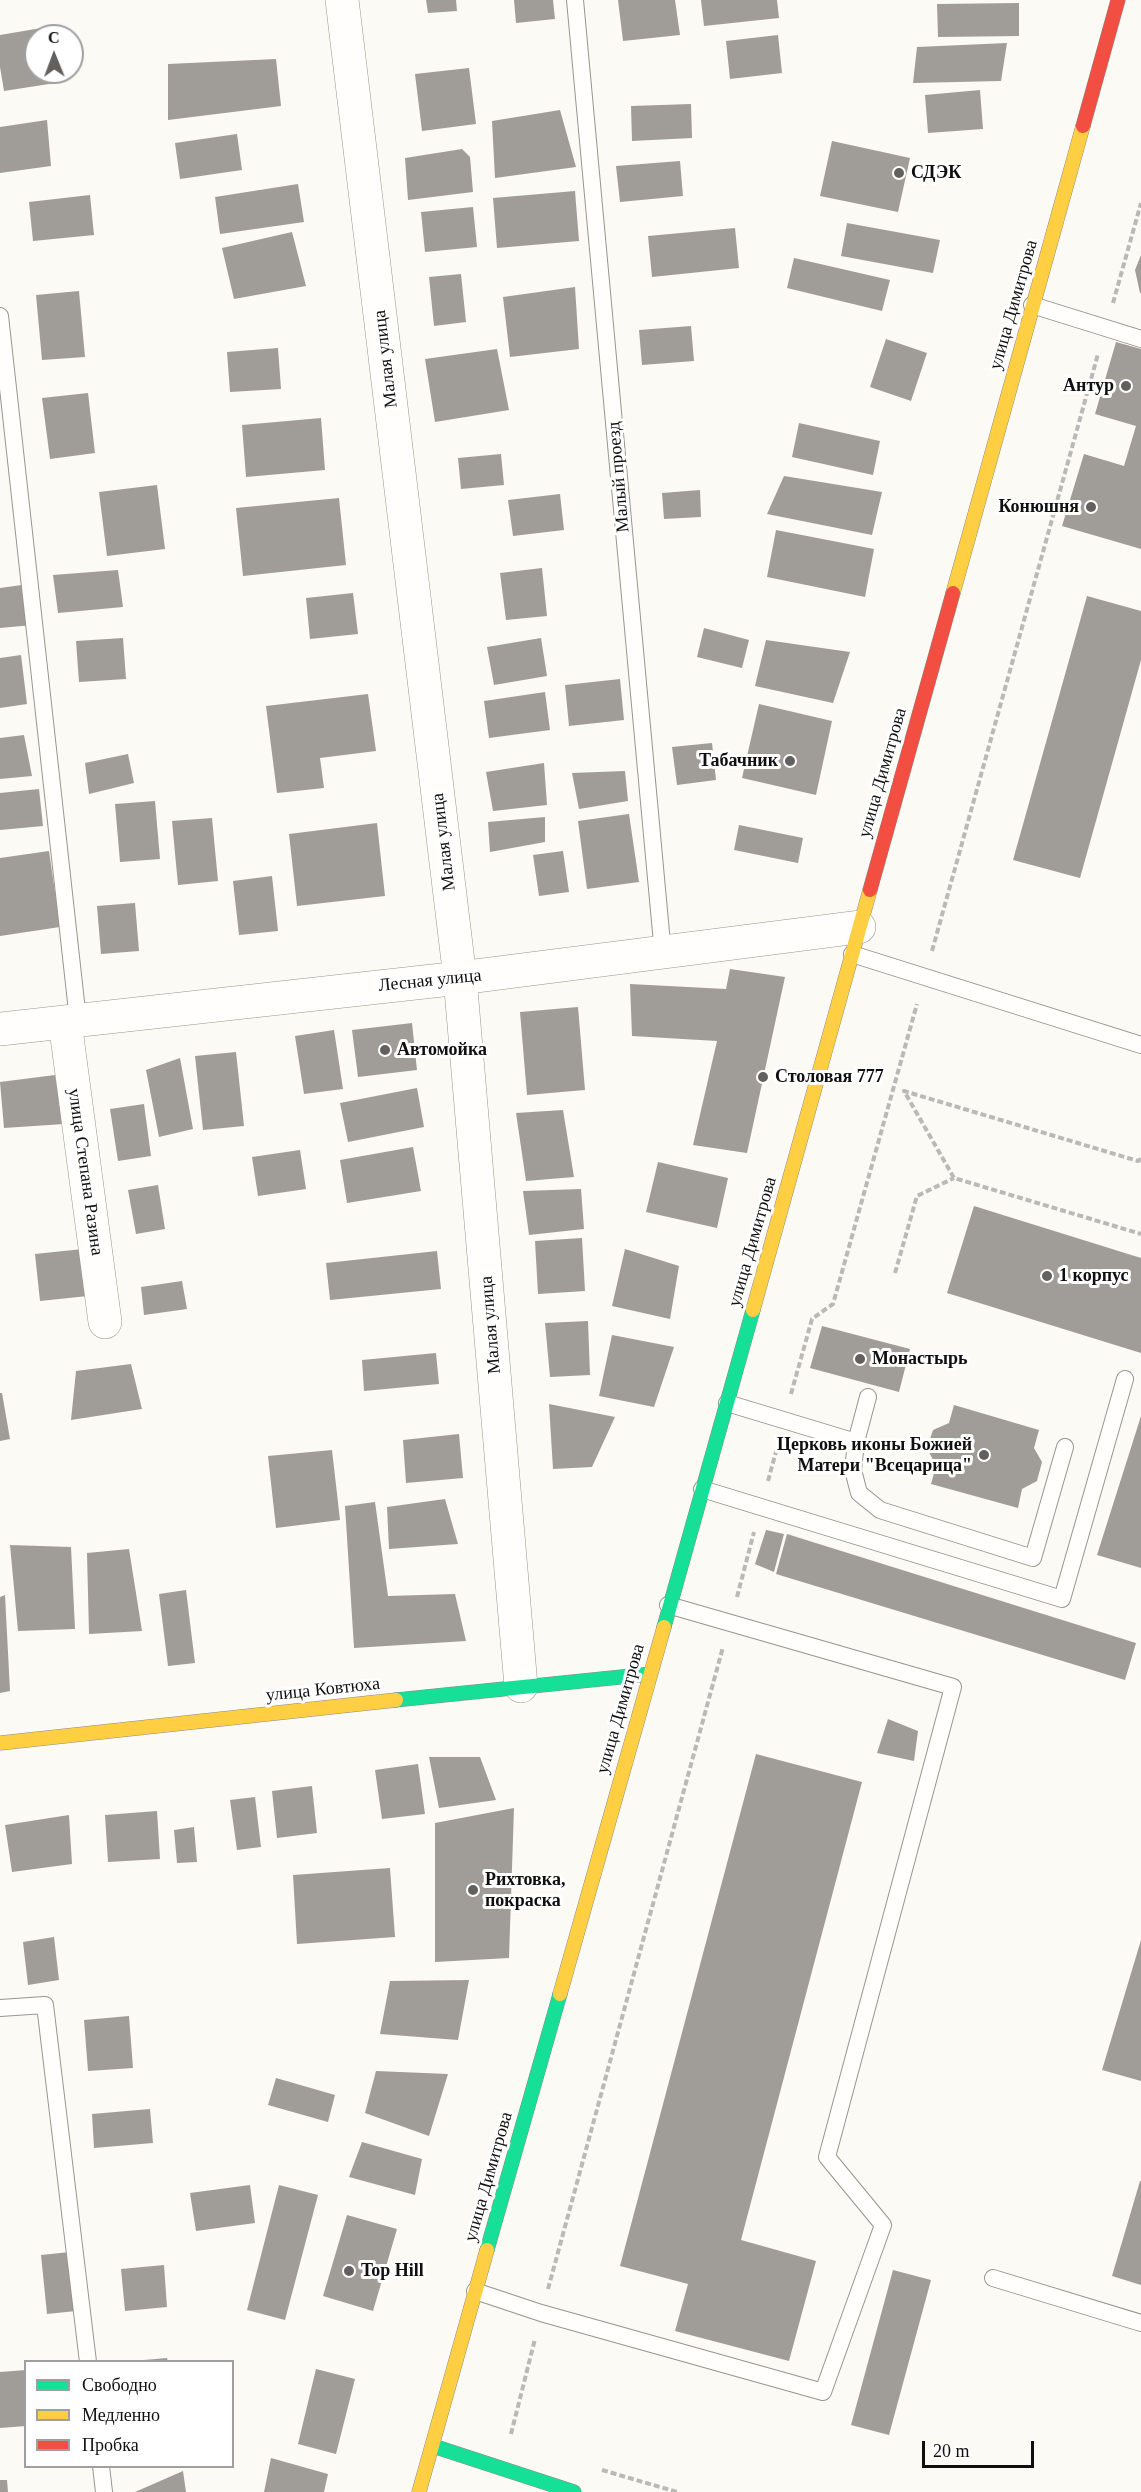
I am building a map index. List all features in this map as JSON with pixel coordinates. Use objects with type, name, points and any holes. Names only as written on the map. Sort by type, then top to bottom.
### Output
[{"type":"street","name":"Малая улица","points":[[342,0],[460,978],[521,1686]]},
{"type":"street","name":"улица Димитрова","points":[[419,2492],[727,1403],[1118,0]]},
{"type":"street","name":"Лесная улица","points":[[0,1029],[663,954],[855,941]]},
{"type":"street","name":"улица Степана Разина","points":[[71,1021],[105,1322]]},
{"type":"street","name":"улица Ковтюха","points":[[0,1743],[650,1674]]},
{"type":"street","points":[[433,2446],[574,2492]]},
{"type":"lane","name":"Малый проезд","points":[[574,0],[663,954]]},
{"type":"lane","points":[[1032,305],[1141,339]]},
{"type":"lane","points":[[0,316],[71,1021]]},
{"type":"lane","points":[[855,941],[925,977],[1141,1045]]},
{"type":"lane","points":[[702,1488],[1062,1599],[1125,1379]]},
{"type":"lane","points":[[868,1397],[856,1442],[853,1470],[859,1493],[880,1510],[1033,1558],[1065,1447]]},
{"type":"lane","points":[[727,1403],[856,1442]]},
{"type":"lane","points":[[475,2291],[541,2313],[823,2392],[883,2224],[827,2157],[953,1687],[668,1605]]},
{"type":"lane","points":[[0,2008],[45,2006],[88,2360]]},
{"type":"lane","points":[[993,2278],[1141,2323]]},
{"type":"lane","points":[[101,2468],[104,2492]]},
{"type":"path","points":[[503,2469],[541,2313],[812,1319],[833,1304],[1141,203]]},
{"type":"path","points":[[894,1089],[1141,1160]]},
{"type":"path","points":[[904,1091],[954,1178]]},
{"type":"path","points":[[894,1272],[916,1196],[954,1178],[1141,1234]]},
{"type":"building","points":[[426,0],[456,0],[457,11],[428,13]]},
{"type":"building","points":[[514,0],[553,0],[555,19],[516,23]]},
{"type":"building","points":[[618,0],[675,0],[680,35],[623,41]]},
{"type":"building","points":[[701,0],[777,0],[779,18],[704,26]]},
{"type":"building","points":[[1019,3],[1019,36],[938,37],[937,4]]},
{"type":"building","points":[[24,31],[24,84],[49,84],[4,91],[0,67],[0,35]]},
{"type":"building","points":[[778,35],[782,73],[730,79],[726,41]]},
{"type":"building","points":[[1007,43],[1001,81],[913,83],[917,47]]},
{"type":"building","points":[[276,59],[281,106],[168,120],[168,64]]},
{"type":"building","points":[[469,68],[476,124],[422,131],[415,74]]},
{"type":"building","points":[[980,90],[983,129],[928,133],[925,95]]},
{"type":"building","points":[[691,104],[692,138],[632,141],[631,106]]},
{"type":"building","points":[[560,110],[576,167],[495,178],[492,121]]},
{"type":"building","points":[[47,120],[51,166],[0,173],[0,127]]},
{"type":"building","points":[[237,134],[242,170],[180,179],[175,143]]},
{"type":"building","points":[[832,141],[910,158],[898,212],[820,196]]},
{"type":"building","points":[[462,149],[470,157],[473,192],[408,200],[405,158]]},
{"type":"building","points":[[680,161],[683,196],[620,202],[616,166]]},
{"type":"building","points":[[298,184],[304,222],[220,234],[215,197]]},
{"type":"building","points":[[575,191],[579,241],[497,248],[493,198]]},
{"type":"building","points":[[90,195],[94,235],[33,241],[29,202]]},
{"type":"building","points":[[473,207],[477,247],[425,252],[421,212]]},
{"type":"building","points":[[847,223],[940,240],[933,273],[841,256]]},
{"type":"building","points":[[735,228],[739,268],[652,277],[648,236]]},
{"type":"building","points":[[292,232],[306,286],[234,299],[222,248]]},
{"type":"building","points":[[1141,255],[1141,293],[1140,293],[1135,270]]},
{"type":"building","points":[[794,258],[890,280],[882,311],[787,288]]},
{"type":"building","points":[[461,274],[466,322],[434,326],[429,277]]},
{"type":"building","points":[[575,287],[579,349],[510,357],[503,297]]},
{"type":"building","points":[[79,291],[85,357],[42,360],[36,295]]},
{"type":"building","points":[[691,326],[694,361],[642,365],[639,330]]},
{"type":"building","points":[[886,339],[927,353],[911,401],[870,387]]},
{"type":"building","points":[[1116,342],[1141,349],[1141,549],[1062,526],[1084,454],[1124,466],[1136,426],[1095,414]]},
{"type":"building","points":[[278,348],[281,389],[230,392],[227,352]]},
{"type":"building","points":[[497,349],[509,410],[435,422],[425,359]]},
{"type":"building","points":[[88,393],[95,453],[50,459],[42,398]]},
{"type":"building","points":[[321,418],[325,470],[246,477],[242,425]]},
{"type":"building","points":[[799,423],[880,441],[873,475],[792,457]]},
{"type":"building","points":[[501,454],[504,485],[461,489],[458,458]]},
{"type":"building","points":[[784,476],[882,492],[872,535],[767,514]]},
{"type":"building","points":[[157,485],[165,549],[107,556],[99,492]]},
{"type":"building","points":[[700,490],[701,517],[664,519],[662,493]]},
{"type":"building","points":[[560,494],[564,530],[513,536],[508,500]]},
{"type":"building","points":[[339,498],[346,565],[243,576],[236,508]]},
{"type":"building","points":[[776,530],[874,549],[865,597],[767,577]]},
{"type":"building","points":[[542,568],[547,616],[506,620],[500,573]]},
{"type":"building","points":[[118,570],[123,607],[58,613],[53,575]]},
{"type":"building","points":[[29,584],[33,625],[0,628],[0,588]]},
{"type":"building","points":[[353,593],[358,634],[310,639],[306,598]]},
{"type":"building","points":[[1087,596],[1141,611],[1141,660],[1080,878],[1013,860]]},
{"type":"building","points":[[704,628],[749,640],[742,668],[697,657]]},
{"type":"building","points":[[123,638],[126,679],[79,682],[76,641]]},
{"type":"building","points":[[541,638],[547,676],[494,685],[487,647]]},
{"type":"building","points":[[766,640],[850,652],[833,703],[755,686]]},
{"type":"building","points":[[21,655],[27,704],[0,708],[0,658]]},
{"type":"building","points":[[620,679],[624,720],[569,726],[565,685]]},
{"type":"building","points":[[545,692],[550,730],[489,738],[484,701]]},
{"type":"building","points":[[368,694],[376,751],[320,758],[324,788],[277,793],[266,706]]},
{"type":"building","points":[[759,704],[832,721],[816,795],[742,778]]},
{"type":"building","points":[[24,735],[32,776],[0,779],[0,738]]},
{"type":"building","points":[[712,743],[716,780],[677,785],[672,747]]},
{"type":"building","points":[[128,754],[134,783],[89,794],[85,763]]},
{"type":"building","points":[[544,763],[547,805],[493,811],[486,772]]},
{"type":"building","points":[[625,771],[628,801],[579,809],[572,773]]},
{"type":"building","points":[[39,789],[43,826],[0,830],[0,793]]},
{"type":"building","points":[[155,801],[160,859],[120,862],[115,804]]},
{"type":"building","points":[[629,814],[639,882],[587,889],[578,821]]},
{"type":"building","points":[[545,817],[545,842],[490,852],[488,822]]},
{"type":"building","points":[[212,818],[218,881],[178,885],[172,821]]},
{"type":"building","points":[[377,823],[385,896],[297,906],[289,834]]},
{"type":"building","points":[[739,825],[803,838],[798,863],[734,850]]},
{"type":"building","points":[[49,851],[60,927],[0,936],[0,858]]},
{"type":"building","points":[[563,851],[569,892],[539,896],[533,855]]},
{"type":"building","points":[[272,876],[278,931],[239,935],[233,881]]},
{"type":"building","points":[[135,903],[139,951],[101,954],[97,906]]},
{"type":"building","points":[[730,969],[785,977],[747,1153],[693,1145],[717,1041],[632,1036],[630,984],[726,989]]},
{"type":"building","points":[[578,1007],[585,1090],[527,1095],[520,1012]]},
{"type":"building","name":"Автомойка","points":[[412,1023],[417,1070],[358,1077],[352,1030]]},
{"type":"building","points":[[334,1030],[343,1089],[304,1094],[295,1036]]},
{"type":"building","points":[[236,1052],[244,1126],[203,1130],[195,1056]]},
{"type":"building","points":[[180,1058],[193,1129],[159,1137],[146,1070]]},
{"type":"building","points":[[55,1075],[64,1124],[4,1128],[0,1082]]},
{"type":"building","points":[[417,1088],[424,1127],[348,1142],[340,1103]]},
{"type":"building","points":[[144,1104],[151,1156],[118,1161],[110,1109]]},
{"type":"building","points":[[563,1110],[574,1177],[526,1181],[516,1113]]},
{"type":"building","points":[[413,1147],[421,1191],[347,1203],[340,1160]]},
{"type":"building","points":[[300,1150],[306,1189],[258,1196],[252,1157]]},
{"type":"building","points":[[658,1162],[728,1178],[717,1228],[646,1212]]},
{"type":"building","points":[[158,1185],[165,1229],[136,1234],[128,1190]]},
{"type":"building","points":[[581,1189],[584,1229],[529,1235],[523,1191]]},
{"type":"building","name":"1 корпус","points":[[974,1206],[1141,1258],[1141,1353],[947,1293]]},
{"type":"building","points":[[582,1238],[585,1291],[538,1294],[535,1241]]},
{"type":"building","points":[[83,1249],[88,1296],[40,1301],[35,1254]]},
{"type":"building","points":[[625,1249],[679,1266],[670,1319],[612,1306]]},
{"type":"building","points":[[437,1251],[441,1289],[330,1300],[326,1263]]},
{"type":"building","points":[[182,1281],[187,1309],[144,1315],[141,1287]]},
{"type":"building","points":[[588,1321],[590,1375],[550,1377],[545,1323]]},
{"type":"building","name":"Монастырь","points":[[822,1326],[910,1349],[899,1392],[810,1368]]},
{"type":"building","points":[[612,1335],[674,1347],[654,1407],[599,1396]]},
{"type":"building","points":[[436,1353],[439,1384],[364,1391],[362,1360]]},
{"type":"building","points":[[131,1364],[142,1409],[71,1420],[76,1371]]},
{"type":"building","points":[[0,1393],[2,1393],[10,1439],[0,1441]]},
{"type":"building","points":[[549,1404],[615,1417],[592,1467],[553,1469]]},
{"type":"building","name":"Церковь иконы Божией Матери \"Всецарица\"","points":[[954,1405],[1039,1430],[1034,1448],[1042,1462],[1037,1481],[1022,1489],[1018,1508],[931,1484],[936,1466],[927,1448],[933,1430],[949,1423]]},
{"type":"building","points":[[1141,1416],[1141,1568],[1097,1555]]},
{"type":"building","points":[[459,1434],[463,1478],[406,1483],[403,1440]]},
{"type":"building","points":[[332,1450],[340,1520],[276,1528],[268,1456]]},
{"type":"building","points":[[445,1499],[458,1544],[389,1549],[387,1507]]},
{"type":"building","points":[[375,1502],[388,1596],[455,1594],[466,1641],[354,1648],[345,1506]]},
{"type":"building","points":[[766,1530],[784,1534],[774,1572],[755,1564]]},
{"type":"building","points":[[787,1534],[1136,1643],[1125,1680],[776,1574]]},
{"type":"building","points":[[10,1545],[71,1547],[75,1629],[18,1631]]},
{"type":"building","points":[[129,1549],[142,1631],[89,1634],[87,1553]]},
{"type":"building","points":[[186,1590],[195,1663],[168,1666],[159,1594]]},
{"type":"building","points":[[5,1595],[10,1691],[0,1693],[0,1597]]},
{"type":"building","points":[[888,1719],[918,1731],[914,1761],[877,1753]]},
{"type":"building","points":[[756,1754],[862,1782],[741,2240],[816,2261],[789,2361],[675,2331],[688,2284],[620,2266]]},
{"type":"building","points":[[429,1757],[480,1757],[496,1800],[439,1808]]},
{"type":"building","points":[[418,1764],[425,1814],[382,1819],[375,1770]]},
{"type":"building","points":[[312,1786],[317,1833],[277,1838],[272,1791]]},
{"type":"building","points":[[255,1797],[261,1847],[237,1850],[230,1800]]},
{"type":"building","name":"Рихтовка, покраска","points":[[514,1808],[509,1958],[435,1962],[435,1823]]},
{"type":"building","points":[[157,1811],[160,1859],[108,1862],[105,1815]]},
{"type":"building","points":[[69,1815],[72,1864],[12,1872],[5,1825]]},
{"type":"building","points":[[194,1827],[197,1862],[177,1863],[174,1830]]},
{"type":"building","points":[[390,1868],[395,1937],[297,1944],[293,1875]]},
{"type":"building","points":[[54,1937],[59,1980],[28,1985],[23,1942]]},
{"type":"building","points":[[1141,1940],[1141,2081],[1102,2070]]},
{"type":"building","points":[[469,1980],[458,2040],[380,2034],[390,1981]]},
{"type":"building","points":[[129,2016],[133,2068],[88,2071],[84,2020]]},
{"type":"building","points":[[376,2071],[448,2074],[429,2136],[365,2113]]},
{"type":"building","points":[[276,2078],[335,2095],[328,2122],[268,2105]]},
{"type":"building","points":[[150,2109],[153,2143],[94,2148],[92,2114]]},
{"type":"building","points":[[362,2142],[422,2159],[415,2195],[349,2177]]},
{"type":"building","points":[[1141,2181],[1141,2285],[1112,2276]]},
{"type":"building","points":[[250,2185],[255,2223],[196,2231],[190,2193]]},
{"type":"building","points":[[279,2185],[318,2195],[285,2320],[247,2310]]},
{"type":"building","name":"Top Hill","points":[[347,2215],[397,2229],[373,2311],[323,2296]]},
{"type":"building","points":[[70,2252],[76,2311],[47,2314],[41,2255]]},
{"type":"building","points":[[164,2265],[167,2307],[125,2311],[121,2269]]},
{"type":"building","points":[[893,2270],[931,2280],[889,2435],[851,2425]]},
{"type":"building","points":[[167,2358],[168,2360],[144,2360]]},
{"type":"building","points":[[316,2369],[355,2379],[336,2454],[298,2444]]},
{"type":"building","points":[[24,2370],[24,2426],[0,2428],[0,2372]]},
{"type":"building","points":[[271,2458],[328,2474],[324,2492],[264,2492]]},
{"type":"building","points":[[183,2471],[186,2492],[135,2492]]},
{"type":"building","points":[[0,2480],[7,2480],[8,2492],[0,2492]]},
{"type":"traffic: fast","points":[[664,1627],[753,1310]]},
{"type":"traffic: fast","points":[[396,1700],[650,1674]]},
{"type":"traffic: fast","points":[[487,2250],[560,1994]]},
{"type":"traffic: fast","points":[[433,2446],[574,2492]]},
{"type":"traffic: slow","points":[[953,593],[1083,126]]},
{"type":"traffic: slow","points":[[753,1310],[870,890]]},
{"type":"traffic: slow","points":[[560,1994],[664,1627]]},
{"type":"traffic: slow","points":[[0,1743],[396,1700]]},
{"type":"traffic: slow","points":[[419,2492],[487,2250]]},
{"type":"traffic: jam","points":[[1083,126],[1118,0]]},
{"type":"traffic: jam","points":[[870,890],[953,593]]},
{"type":"place","name":"СДЭК","points":[[899,173]]},
{"type":"place","name":"Антур","points":[[1126,386]]},
{"type":"place","name":"Конюшня","points":[[1091,507]]},
{"type":"place","name":"Табачник","points":[[790,761]]},
{"type":"place","name":"Автомойка","points":[[385,1050]]},
{"type":"place","name":"Столовая 777","points":[[763,1077]]},
{"type":"place","name":"1 корпус","points":[[1047,1276]]},
{"type":"place","name":"Монастырь","points":[[860,1359]]},
{"type":"place","name":"Церковь иконы Божией Матери \"Всецарица\"","points":[[984,1455]]},
{"type":"place","name":"Рихтовка, покраска","points":[[473,1890]]},
{"type":"place","name":"Top Hill","points":[[349,2271]]}]
